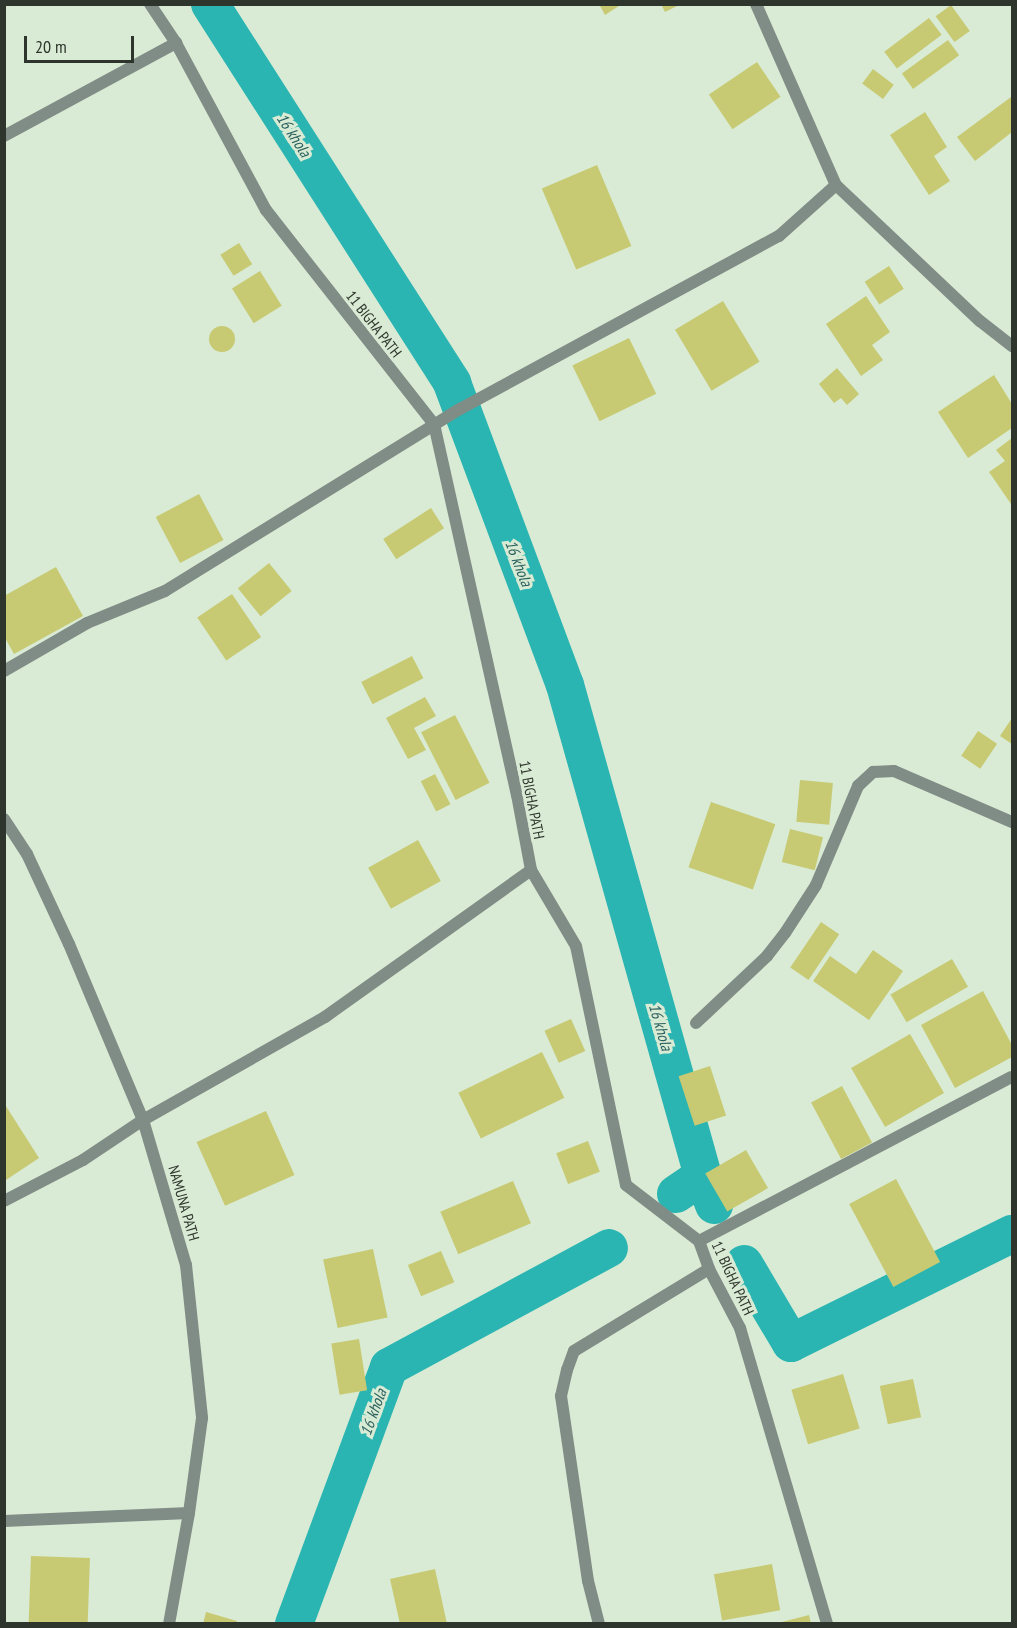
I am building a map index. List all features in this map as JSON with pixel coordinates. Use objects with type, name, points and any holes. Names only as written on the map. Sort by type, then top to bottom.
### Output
[{"type":"street","name":"11 BIGHA PATH","points":[[150,4],[176,43],[266,210],[434,424],[517,795],[531,870],[576,946],[626,1185],[699,1241],[709,1269],[740,1328],[827,1623]]},
{"type":"street","points":[[756,4],[836,185],[980,321],[1012,346]]},
{"type":"street","points":[[4,136],[176,43]]},
{"type":"street","points":[[4,671],[87,623],[165,591],[434,424],[779,236],[836,185]]},
{"type":"street","points":[[696,1023],[767,956],[785,933],[816,885],[858,786],[873,772],[894,771],[1012,822]]},
{"type":"street","name":"NAMUNA PATH","points":[[4,819],[27,854],[69,945],[142,1120],[186,1265],[202,1418],[189,1513],[169,1623]]},
{"type":"street","points":[[4,1201],[83,1160],[142,1120],[325,1017],[531,870]]},
{"type":"street","points":[[699,1241],[1012,1077]]},
{"type":"street","points":[[599,1623],[588,1581],[561,1396],[567,1370],[574,1352],[709,1269]]},
{"type":"street","points":[[4,1521],[189,1513]]},
{"type":"building","points":[[599,4],[622,4],[605,15]]},
{"type":"building","points":[[661,4],[681,4],[665,12]]},
{"type":"building","points":[[951,5],[970,31],[954,42],[936,16]]},
{"type":"building","points":[[929,18],[942,35],[897,68],[884,52]]},
{"type":"building","points":[[948,40],[959,55],[913,89],[902,74]]},
{"type":"building","points":[[757,62],[780,97],[732,129],[709,94]]},
{"type":"building","points":[[873,69],[894,85],[883,99],[862,83]]},
{"type":"building","points":[[1011,97],[1012,132],[975,161],[957,137]]},
{"type":"building","points":[[925,112],[947,147],[934,156],[950,181],[929,195],[890,135]]},
{"type":"building","points":[[597,165],[631,246],[576,269],[542,188]]},
{"type":"building","points":[[239,243],[252,264],[234,276],[220,255]]},
{"type":"building","points":[[889,266],[904,289],[879,304],[865,282]]},
{"type":"building","points":[[260,271],[282,306],[254,323],[232,288]]},
{"type":"building","points":[[866,296],[890,332],[872,345],[883,360],[861,376],[826,324]]},
{"type":"building","points":[[723,301],[760,362],[712,391],[675,330]]},
{"type":"building","points":[[222,326],[231,330],[235,339],[231,348],[222,352],[213,348],[209,339],[213,330]]},
{"type":"building","points":[[629,338],[656,394],[600,421],[572,366]]},
{"type":"building","points":[[837,368],[859,394],[847,405],[841,398],[834,403],[819,384]]},
{"type":"building","points":[[994,375],[1012,404],[1012,428],[968,458],[938,412]]},
{"type":"building","points":[[1012,438],[1011,504],[989,472],[1005,461],[996,450]]},
{"type":"building","points":[[199,494],[223,540],[180,563],[156,517]]},
{"type":"building","points":[[431,508],[444,528],[396,559],[383,539]]},
{"type":"building","points":[[269,563],[292,591],[261,616],[238,588]]},
{"type":"building","points":[[56,567],[83,616],[14,654],[4,636],[4,596]]},
{"type":"building","points":[[232,594],[261,637],[226,661],[197,617]]},
{"type":"building","points":[[412,656],[423,678],[373,704],[361,682]]},
{"type":"building","points":[[425,697],[436,716],[414,728],[426,750],[408,759],[386,718]]},
{"type":"building","points":[[455,715],[490,783],[456,800],[421,732]]},
{"type":"building","points":[[1012,718],[1012,744],[1000,736]]},
{"type":"building","points":[[978,731],[997,744],[980,769],[961,756]]},
{"type":"building","points":[[435,774],[450,804],[436,812],[421,781]]},
{"type":"building","points":[[800,780],[833,783],[829,825],[796,822]]},
{"type":"building","points":[[711,802],[775,824],[753,889],[689,867]]},
{"type":"building","points":[[790,829],[823,837],[815,870],[782,862]]},
{"type":"building","points":[[418,840],[441,881],[391,909],[368,868]]},
{"type":"building","points":[[821,922],[839,934],[808,980],[790,968]]},
{"type":"building","points":[[873,950],[903,971],[869,1020],[813,981],[830,956],[856,974]]},
{"type":"building","points":[[952,959],[968,987],[907,1022],[891,995]]},
{"type":"building","points":[[983,991],[1012,1045],[1012,1057],[955,1088],[921,1025]]},
{"type":"building","points":[[571,1019],[585,1051],[559,1063],[545,1031]]},
{"type":"building","points":[[910,1034],[944,1093],[885,1127],[851,1068]]},
{"type":"building","points":[[542,1052],[564,1098],[481,1139],[458,1093]]},
{"type":"building","points":[[710,1066],[726,1115],[695,1126],[679,1076]]},
{"type":"building","points":[[842,1086],[872,1143],[841,1159],[811,1102]]},
{"type":"building","points":[[4,1103],[39,1158],[6,1180],[4,1178]]},
{"type":"building","points":[[266,1111],[294,1175],[225,1206],[197,1142]]},
{"type":"building","points":[[588,1141],[600,1172],[568,1184],[556,1153]]},
{"type":"building","points":[[746,1150],[768,1188],[727,1212],[705,1174]]},
{"type":"building","points":[[896,1179],[940,1262],[893,1287],[849,1204]]},
{"type":"building","points":[[513,1181],[531,1223],[458,1254],[440,1212]]},
{"type":"building","points":[[373,1249],[388,1317],[338,1328],[323,1260]]},
{"type":"building","points":[[441,1251],[454,1282],[421,1296],[408,1265]]},
{"type":"building","points":[[359,1339],[367,1390],[339,1395],[331,1343]]},
{"type":"building","points":[[843,1374],[860,1429],[808,1444],[791,1390]]},
{"type":"building","points":[[913,1379],[921,1417],[888,1424],[880,1386]]},
{"type":"building","points":[[31,1556],[90,1558],[88,1624],[29,1624]]},
{"type":"building","points":[[772,1564],[780,1610],[722,1621],[714,1574]]},
{"type":"building","points":[[435,1569],[447,1624],[400,1624],[390,1579]]},
{"type":"building","points":[[206,1612],[237,1621],[236,1624],[203,1624]]},
{"type":"building","points":[[809,1615],[811,1624],[778,1624],[778,1623]]},
{"type":"waterway","name":"16 khola","points":[[210,4],[452,383],[565,685],[703,1176],[714,1205]]},
{"type":"waterway","name":"16 khola","points":[[676,1194],[703,1176]]},
{"type":"waterway","name":"16 khola","points":[[744,1264],[791,1343],[1012,1234]]},
{"type":"waterway","name":"16 khola","points":[[294,1624],[389,1367],[609,1248]]}]
